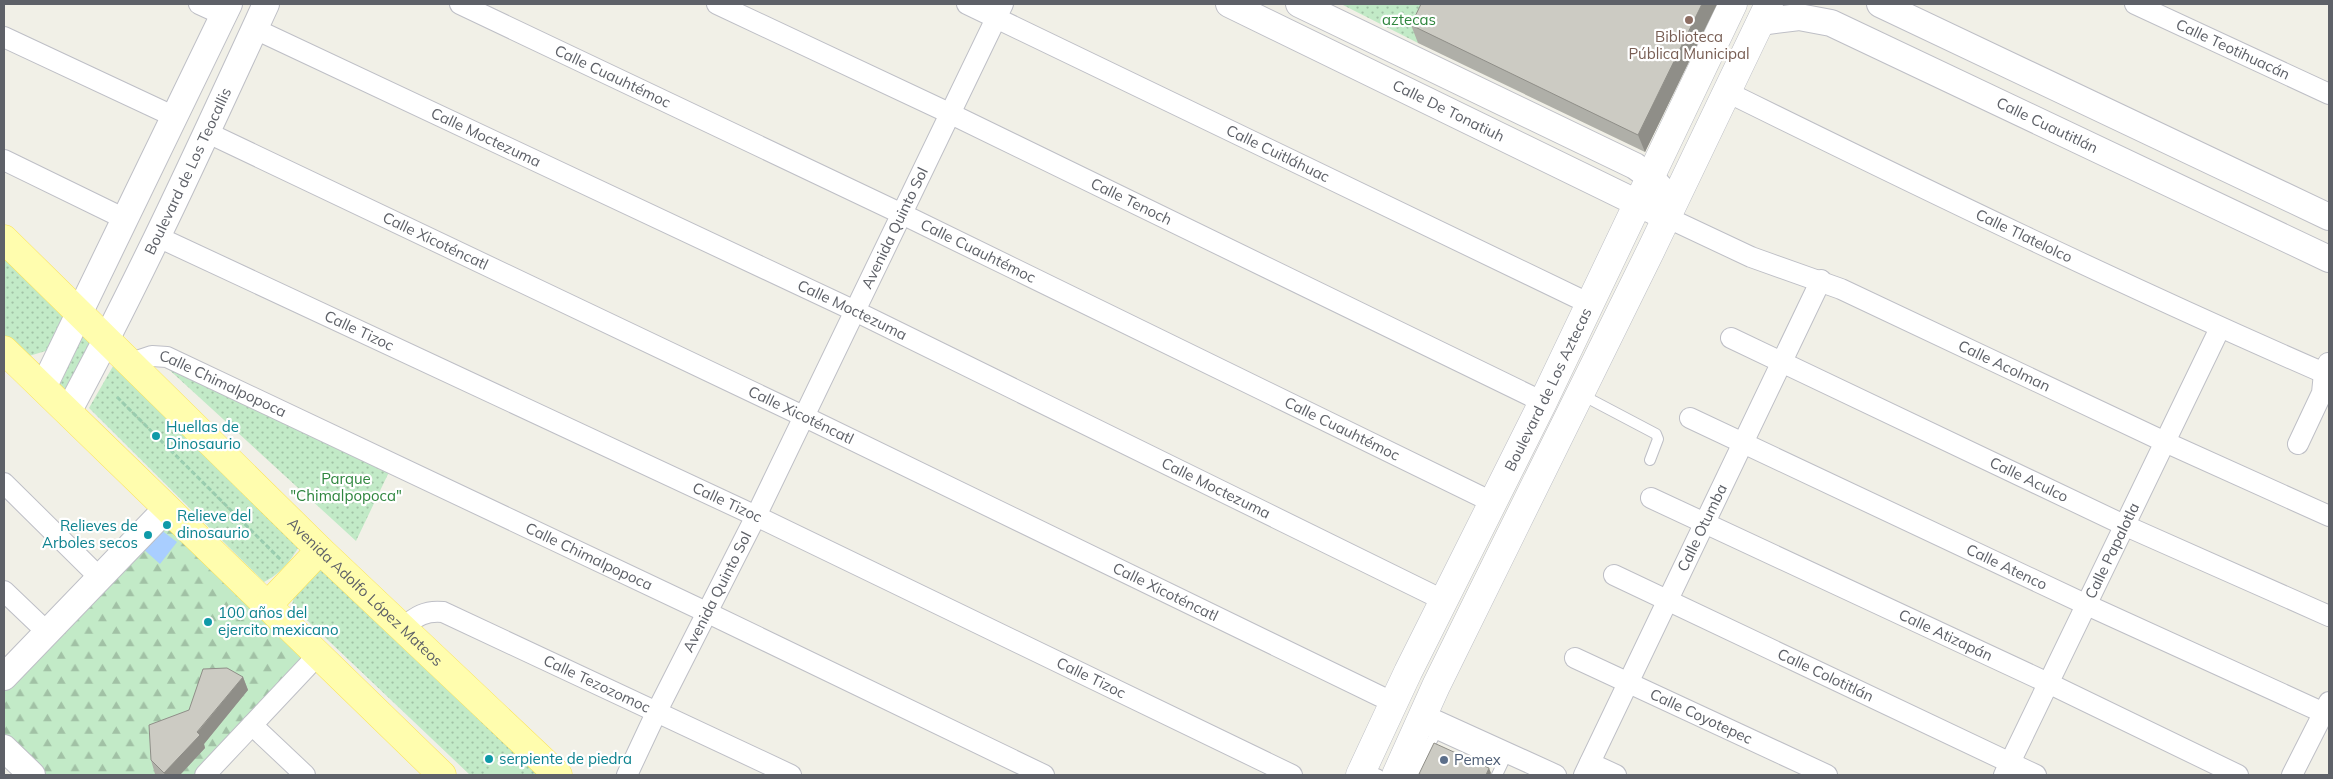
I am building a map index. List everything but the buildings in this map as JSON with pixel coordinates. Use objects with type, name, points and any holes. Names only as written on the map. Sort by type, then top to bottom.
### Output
[{"type":"main road","name":"Boulevard de Los Aztecas","points":[[1367,773],[1408,672],[1494,503],[1652,177],[1733,4]]},
{"type":"main road","name":"Boulevard de Los Aztecas","points":[[1396,775],[1430,724],[1436,686],[1672,215],[1764,13]]},
{"type":"main road","name":"Avenida Adolfo López Mateos","points":[[4,239],[108,339],[320,550],[558,775]]},
{"type":"main road","points":[[4,350],[317,656],[442,775]]},
{"type":"main road","points":[[267,606],[320,550]]},
{"type":"main road","points":[[1408,672],[1436,686]]},
{"type":"street","points":[[43,388],[81,313],[226,10],[199,4]]},
{"type":"street","name":"Boulevard de Los Teocallis","points":[[108,339],[266,4]]},
{"type":"street","name":"Calle Cuauhtémoc","points":[[460,4],[902,214],[1494,503]]},
{"type":"street","name":"Calle Tenoch","points":[[717,4],[949,113],[1543,402]]},
{"type":"street","name":"Calle Cuitláhuac","points":[[967,4],[1000,11],[1590,304]]},
{"type":"street","name":"Calle De Tonatiuh","points":[[1229,4],[1638,205],[1672,215]]},
{"type":"street","points":[[1299,4],[1635,166],[1652,177],[1661,186],[1672,215]]},
{"type":"street","points":[[1880,4],[2329,217]]},
{"type":"street","name":"Calle Teotihuacán","points":[[2135,4],[2329,94]]},
{"type":"street","name":"Avenida Quinto Sol","points":[[627,775],[706,612],[756,516],[949,113],[1000,11]]},
{"type":"street","name":"Calle Cuautitlán","points":[[1764,13],[1799,16],[1831,23],[2329,259]]},
{"type":"street","name":"Calle Moctezuma","points":[[254,30],[855,311],[1445,601]]},
{"type":"street","points":[[4,37],[175,117]]},
{"type":"street","name":"Calle Tlatelolco","points":[[1727,92],[1967,211],[2220,328],[2326,367],[2322,393],[2298,444]]},
{"type":"street","name":"Calle Xicoténcatl","points":[[206,132],[803,416],[1394,703]]},
{"type":"street","points":[[4,160],[125,219]]},
{"type":"street","name":"Calle Acolman","points":[[1672,215],[1751,257],[1821,280],[2165,442],[2329,516]]},
{"type":"street","name":"Calle Tizoc","points":[[158,236],[756,516],[1292,775]]},
{"type":"street","name":"Calle Otumba","points":[[1587,769],[1821,280]]},
{"type":"street","name":"Calle Papalotla","points":[[2007,769],[2220,328]]},
{"type":"street","name":"Calle Aculco","points":[[1731,338],[2126,526],[2329,616]]},
{"type":"street","points":[[68,412],[108,339]]},
{"type":"street","name":"Calle Chimalpopoca","points":[[131,363],[152,356],[167,357],[706,612],[1044,775]]},
{"type":"street","name":"Calle Atenco","points":[[1690,418],[2087,605],[2327,708]]},
{"type":"street","points":[[4,483],[100,578]]},
{"type":"street","name":"Calle Atizapán","points":[[1651,498],[2238,775]]},
{"type":"street","points":[[4,678],[167,508]]},
{"type":"street","name":"Calle Colotitlán","points":[[1614,575],[2007,769],[2036,775]]},
{"type":"street","points":[[4,591],[48,633]]},
{"type":"street","name":"Calle Tezozomoc","points":[[403,627],[420,614],[442,612],[791,775]]},
{"type":"street","points":[[204,775],[317,656]]},
{"type":"street","name":"Calle Coyotepec","points":[[1575,658],[1827,775]]},
{"type":"street","points":[[2292,775],[2327,708]]},
{"type":"street","points":[[1430,724],[1505,758],[1556,775]]},
{"type":"street","points":[[252,725],[305,775]]},
{"type":"street","points":[[4,748],[32,775]]},
{"type":"street","points":[[1587,769],[1616,775]]},
{"type":"lane","points":[[1581,395],[1656,434],[1658,439],[1650,460]]},
{"type":"lane","points":[[1416,775],[1430,724]]},
{"type":"lane","points":[[1496,775],[1505,758]]},
{"type":"path","points":[[117,397],[284,564]]},
{"type":"green space","name":"aztecas","points":[[1341,4],[1436,4],[1418,43]]},
{"type":"green space","points":[[4,240],[60,295],[65,320],[49,350],[19,359],[4,346]]},
{"type":"green space","points":[[83,328],[97,344],[69,393],[55,381]]},
{"type":"green space","points":[[116,361],[304,538],[292,558],[277,574],[264,582],[89,408]]},
{"type":"green space","name":"Parque \"Chimalpopoca\"","points":[[164,365],[389,472],[356,541]]},
{"type":"green space","points":[[163,510],[320,662],[210,775],[39,775],[4,741],[4,678]]},
{"type":"green space","points":[[320,566],[542,775],[470,775],[292,606],[294,595]]},
{"type":"green space","points":[[506,756],[521,769],[515,775],[488,775]]},
{"type":"water","points":[[157,527],[177,542],[160,564],[141,547]]},
{"type":"place","name":"Biblioteca Pública Municipal","points":[[1689,20]]},
{"type":"place","name":"Huellas de Dinosaurio","points":[[156,436]]},
{"type":"place","name":"Relieve del dinosaurio","points":[[167,525]]},
{"type":"place","name":"Relieves de Arboles secos","points":[[148,535]]},
{"type":"place","name":"100 años del ejercito mexicano","points":[[208,622]]},
{"type":"place","name":"serpiente de piedra","points":[[489,759]]},
{"type":"place","name":"Pemex","points":[[1444,760]]}]
